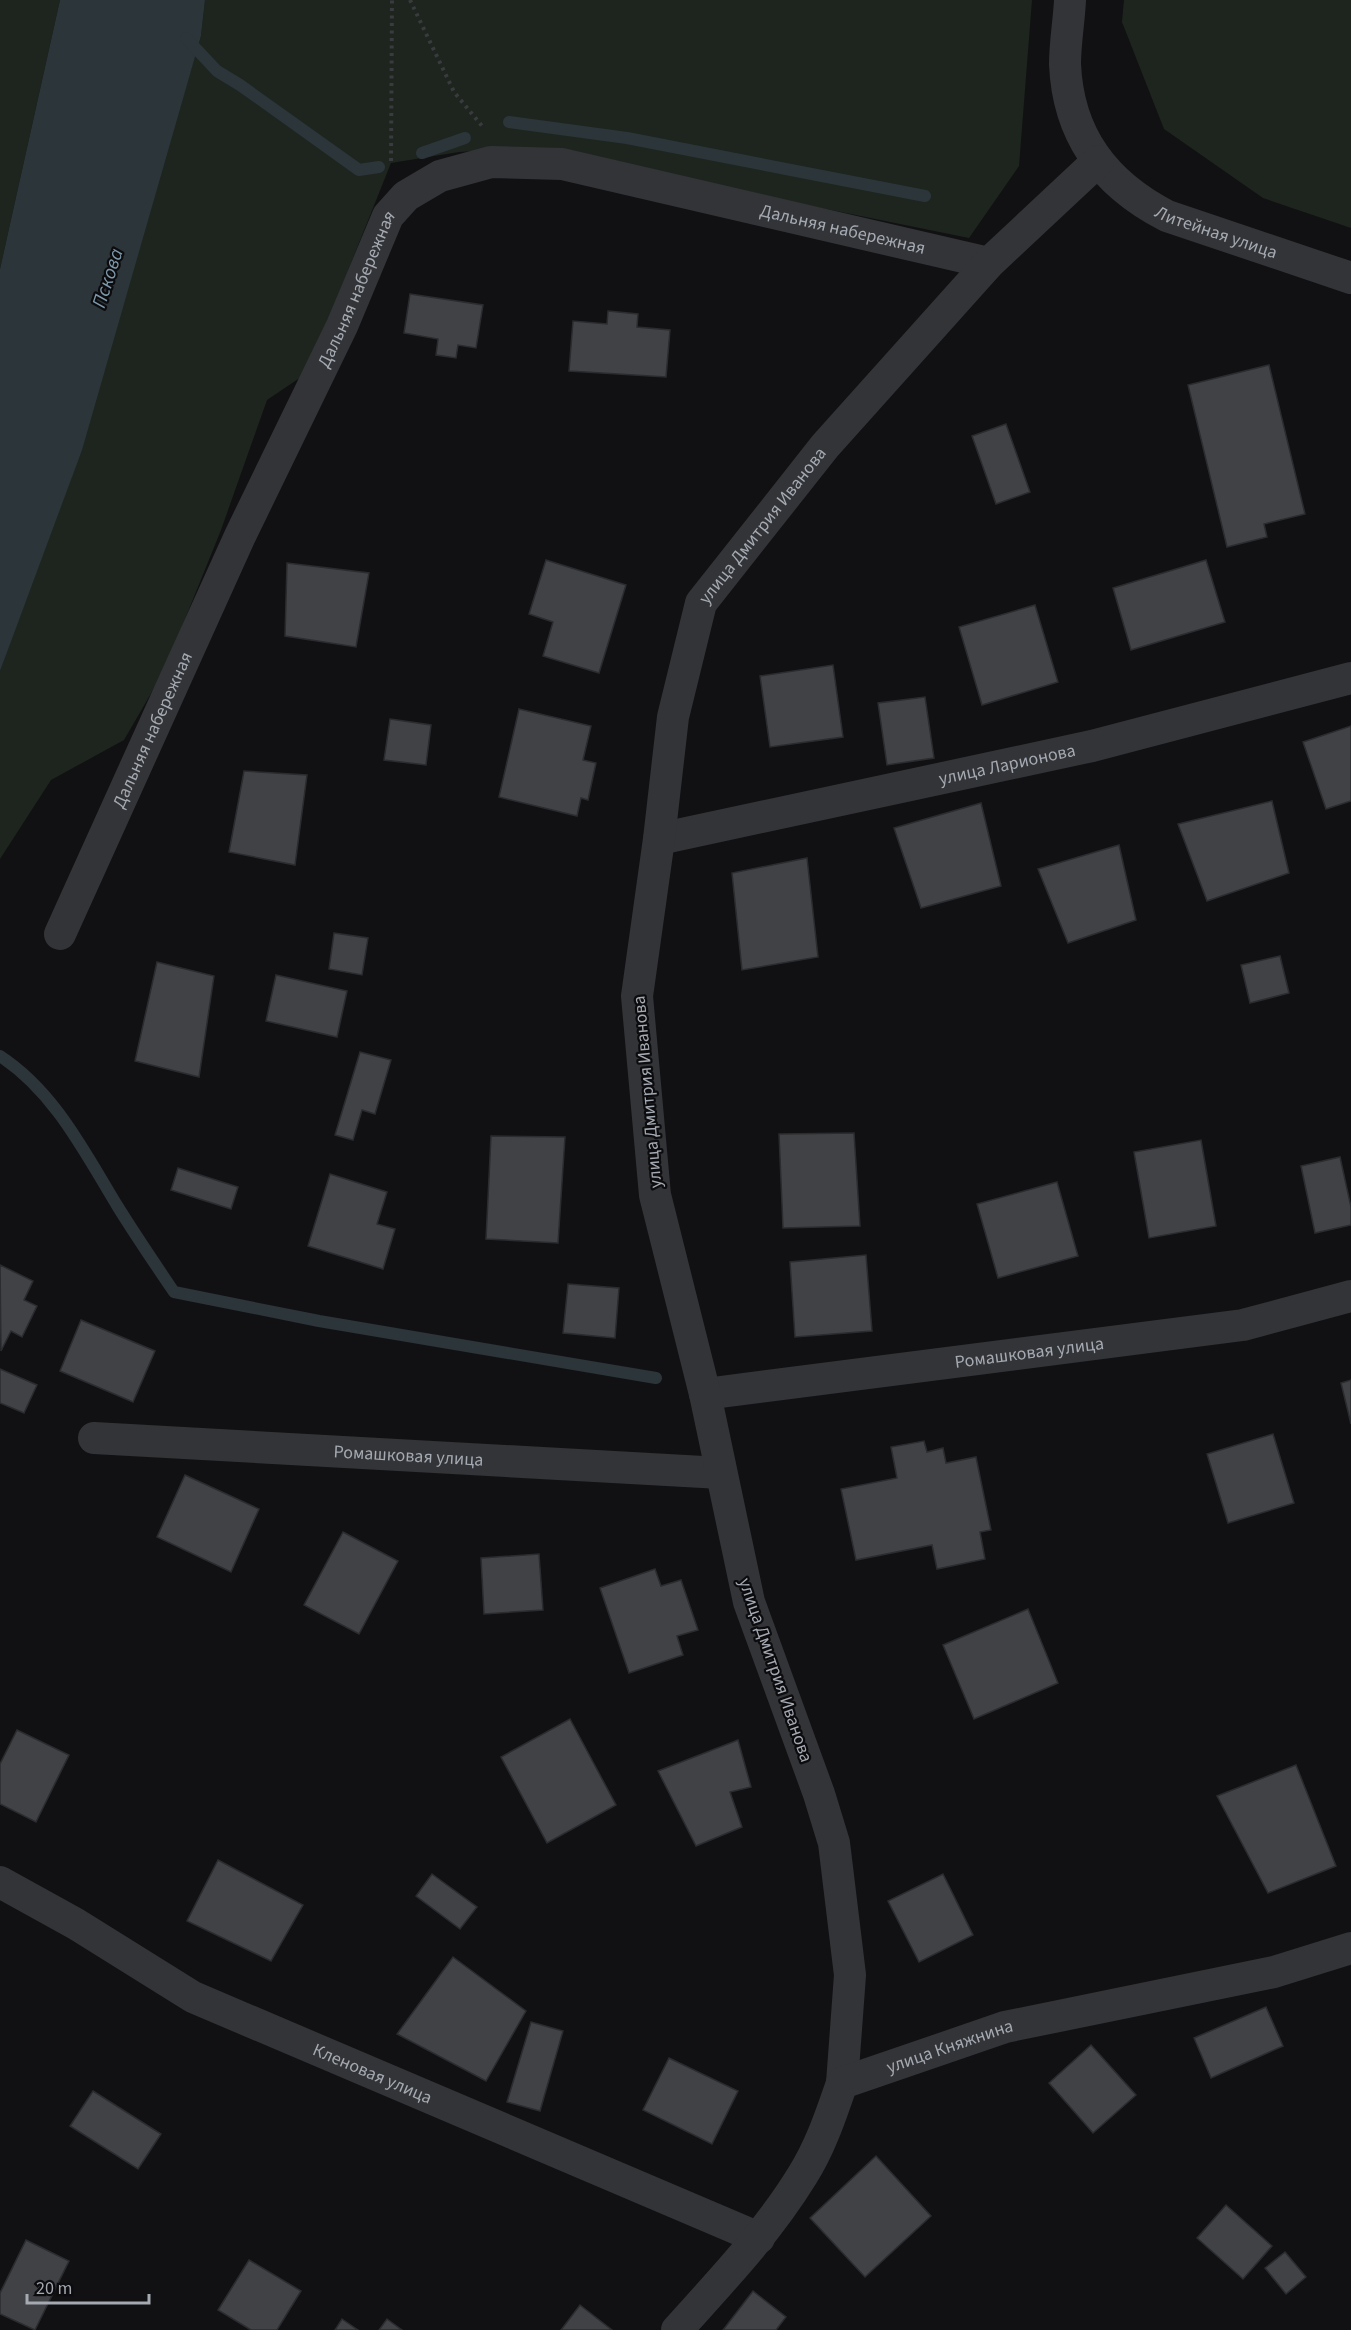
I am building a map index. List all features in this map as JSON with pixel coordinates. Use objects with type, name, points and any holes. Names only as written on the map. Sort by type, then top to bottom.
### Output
[{"type":"street","name":"Литейная улица","points":[[1070,0],[1065,64],[1073,110],[1082,138],[1098,161],[1126,191],[1145,205],[1167,216],[1351,278]]},
{"type":"street","name":"улица Дмитрия Иванова","points":[[842,2083],[850,1975],[834,1843],[819,1794],[749,1602],[705,1394],[655,1195],[637,996],[673,717],[701,603],[825,446],[989,263],[1098,161]]},
{"type":"street","name":"Дальняя набережная","points":[[60,934],[240,536],[342,326],[388,216],[406,196],[440,176],[491,162],[562,164],[989,263]]},
{"type":"street","name":"улица Ларионова","points":[[659,839],[1092,746],[1351,678]]},
{"type":"street","name":"Ромашковая улица","points":[[705,1394],[1243,1325],[1351,1296]]},
{"type":"street","name":"Ромашковая улица","points":[[94,1438],[721,1473]]},
{"type":"street","name":"Кленовая улица","points":[[0,1882],[76,1924],[193,1997],[759,2238]]},
{"type":"street","name":"улица Княжнина","points":[[842,2083],[1005,2027],[1274,1972],[1351,1948]]},
{"type":"street","points":[[677,2330],[759,2238],[803,2175],[826,2129],[842,2083]]},
{"type":"path","points":[[388,216],[391,164],[392,0]]},
{"type":"path","points":[[410,0],[454,92],[514,163]]},
{"type":"shaded area","points":[[0,0],[60,0],[0,269]]},
{"type":"shaded area","points":[[205,0],[1032,0],[1019,166],[969,238],[525,148],[459,152],[391,163],[307,373],[267,400],[221,530],[164,671],[124,740],[51,780],[0,859],[0,671],[155,191],[201,36]]},
{"type":"shaded area","points":[[1124,0],[1351,0],[1351,228],[1263,198],[1164,129],[1122,22]]},
{"type":"water","name":"Пскова","points":[[60,0],[205,0],[201,36],[82,450],[0,671],[0,269]]},
{"type":"building","points":[[410,294],[483,305],[476,348],[458,345],[456,358],[436,355],[438,339],[404,333]]},
{"type":"building","points":[[608,311],[638,314],[637,327],[670,330],[666,377],[569,371],[573,321],[607,324]]},
{"type":"building","points":[[1269,365],[1305,514],[1264,524],[1267,537],[1227,547],[1188,385]]},
{"type":"building","points":[[1006,424],[1030,492],[996,504],[972,436]]},
{"type":"building","points":[[546,560],[626,585],[599,673],[543,656],[553,622],[529,614]]},
{"type":"building","points":[[1206,560],[1225,622],[1131,650],[1113,588]]},
{"type":"building","points":[[287,563],[369,573],[356,647],[285,636]]},
{"type":"building","points":[[1035,605],[1058,682],[982,705],[959,627]]},
{"type":"building","points":[[833,665],[843,737],[770,747],[760,676]]},
{"type":"building","points":[[925,697],[934,758],[887,765],[878,703]]},
{"type":"building","points":[[519,709],[591,726],[583,760],[596,763],[588,800],[581,798],[577,816],[499,797]]},
{"type":"building","points":[[390,719],[431,725],[426,765],[384,760]]},
{"type":"building","points":[[1351,726],[1351,801],[1326,809],[1303,742]]},
{"type":"building","points":[[244,771],[307,775],[295,865],[229,852]]},
{"type":"building","points":[[1272,801],[1289,873],[1207,901],[1178,824]]},
{"type":"building","points":[[981,803],[1001,886],[921,908],[894,828]]},
{"type":"building","points":[[1119,845],[1136,920],[1068,943],[1038,869]]},
{"type":"building","points":[[807,858],[818,957],[742,970],[732,873]]},
{"type":"building","points":[[334,933],[368,938],[362,975],[329,969]]},
{"type":"building","points":[[1280,956],[1289,993],[1250,1003],[1241,965]]},
{"type":"building","points":[[157,962],[214,976],[199,1077],[135,1061]]},
{"type":"building","points":[[276,975],[347,991],[337,1037],[266,1021]]},
{"type":"building","points":[[360,1052],[391,1060],[375,1114],[362,1110],[353,1140],[335,1135]]},
{"type":"building","points":[[854,1133],[860,1226],[783,1228],[779,1134]]},
{"type":"building","points":[[491,1136],[565,1137],[558,1243],[486,1239]]},
{"type":"building","points":[[1201,1140],[1216,1226],[1149,1238],[1134,1152]]},
{"type":"building","points":[[1340,1157],[1351,1207],[1351,1225],[1315,1233],[1301,1166]]},
{"type":"building","points":[[178,1168],[238,1187],[231,1209],[171,1190]]},
{"type":"building","points":[[330,1174],[387,1192],[377,1224],[395,1229],[383,1269],[308,1246]]},
{"type":"building","points":[[1057,1182],[1078,1256],[998,1278],[977,1204]]},
{"type":"building","points":[[866,1255],[872,1331],[795,1337],[790,1262]]},
{"type":"building","points":[[0,1265],[33,1281],[24,1300],[37,1306],[22,1337],[11,1331],[1,1351]]},
{"type":"building","points":[[568,1284],[619,1288],[615,1338],[563,1333]]},
{"type":"building","points":[[81,1320],[155,1351],[133,1402],[60,1371]]},
{"type":"building","points":[[0,1369],[37,1385],[24,1413],[0,1403]]},
{"type":"building","points":[[1351,1380],[1351,1424],[1341,1383]]},
{"type":"building","points":[[1273,1434],[1294,1503],[1228,1523],[1207,1454]]},
{"type":"building","points":[[924,1441],[927,1452],[943,1448],[946,1463],[976,1457],[991,1530],[980,1532],[985,1559],[937,1569],[932,1545],[856,1560],[841,1489],[897,1478],[891,1447]]},
{"type":"building","points":[[185,1475],[259,1509],[231,1572],[157,1537]]},
{"type":"building","points":[[343,1532],[398,1561],[359,1634],[304,1605]]},
{"type":"building","points":[[539,1554],[543,1610],[484,1614],[481,1558]]},
{"type":"building","points":[[655,1569],[661,1586],[681,1580],[698,1630],[677,1636],[683,1655],[629,1673],[600,1588]]},
{"type":"building","points":[[1028,1609],[1058,1683],[974,1719],[943,1645]]},
{"type":"building","points":[[570,1719],[616,1805],[547,1843],[501,1757]]},
{"type":"building","points":[[17,1730],[69,1755],[36,1822],[0,1804],[0,1764]]},
{"type":"building","points":[[738,1740],[751,1787],[730,1792],[742,1827],[696,1846],[658,1771]]},
{"type":"building","points":[[1296,1765],[1336,1866],[1268,1893],[1217,1796]]},
{"type":"building","points":[[218,1860],[303,1905],[271,1961],[187,1921]]},
{"type":"building","points":[[432,1874],[477,1907],[460,1929],[416,1896]]},
{"type":"building","points":[[943,1874],[973,1935],[919,1962],[888,1901]]},
{"type":"building","points":[[453,1957],[526,2011],[486,2081],[397,2034]]},
{"type":"building","points":[[1266,2007],[1283,2046],[1211,2078],[1194,2038]]},
{"type":"building","points":[[531,2022],[563,2031],[540,2111],[507,2102]]},
{"type":"building","points":[[1091,2045],[1136,2095],[1093,2133],[1049,2083]]},
{"type":"building","points":[[669,2058],[738,2091],[712,2144],[643,2110]]},
{"type":"building","points":[[93,2091],[161,2134],[138,2169],[70,2126]]},
{"type":"building","points":[[876,2156],[931,2216],[865,2277],[810,2218]]},
{"type":"building","points":[[1226,2205],[1272,2246],[1243,2279],[1197,2238]]},
{"type":"building","points":[[26,2240],[69,2261],[35,2330],[0,2314],[0,2293]]},
{"type":"building","points":[[1285,2252],[1306,2277],[1286,2294],[1265,2268]]},
{"type":"building","points":[[249,2260],[301,2291],[277,2330],[251,2330],[218,2310]]},
{"type":"building","points":[[753,2291],[786,2317],[776,2330],[723,2330]]},
{"type":"building","points":[[580,2305],[612,2330],[561,2330]]},
{"type":"building","points":[[342,2319],[358,2330],[335,2330]]},
{"type":"building","points":[[387,2319],[402,2330],[379,2330]]},
{"type":"waterway","points":[[186,38],[217,71],[359,170],[379,167]]},
{"type":"waterway","points":[[509,122],[627,138],[925,196]]},
{"type":"waterway","points":[[422,153],[465,138]]},
{"type":"waterway","points":[[0,1056],[20,1071],[53,1105],[174,1292],[319,1321],[656,1378]]}]
